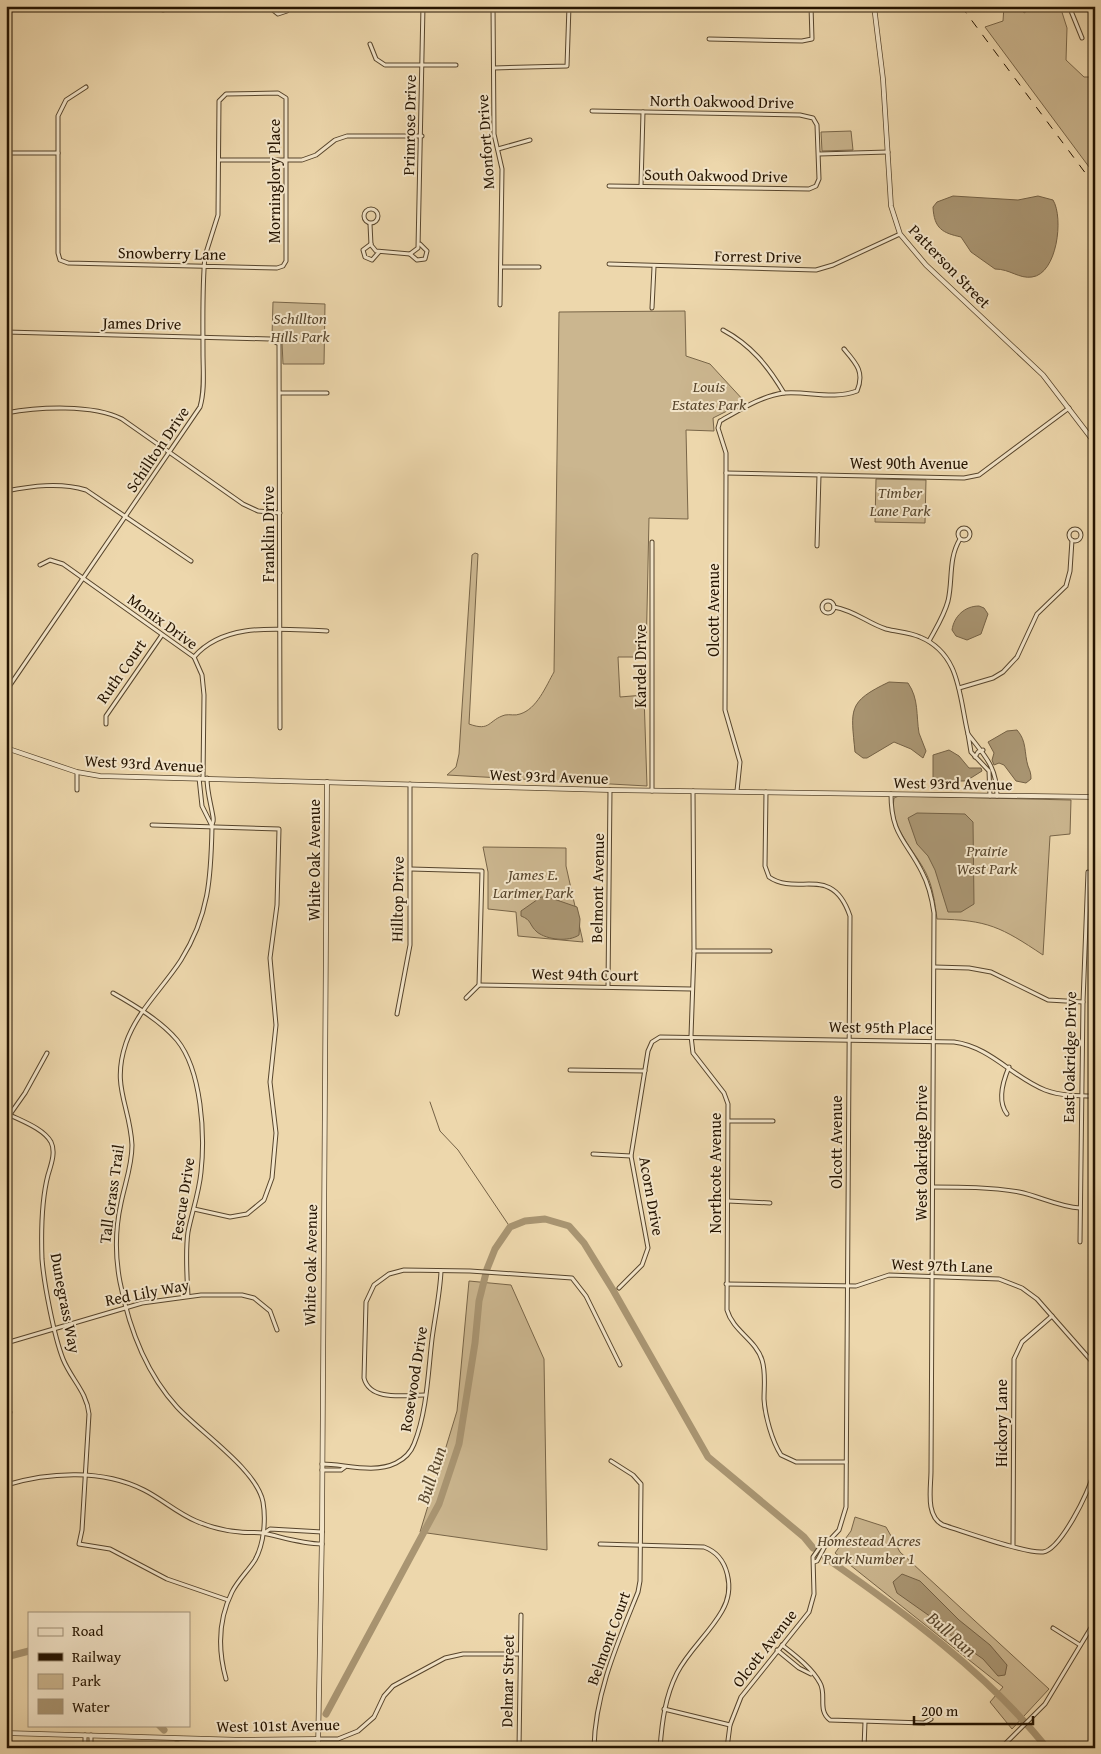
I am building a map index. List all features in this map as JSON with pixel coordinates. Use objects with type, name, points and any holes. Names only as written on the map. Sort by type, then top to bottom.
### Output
[{"type":"street","points":[[6,6],[57,7]]},
{"type":"street","points":[[268,6],[278,14],[287,11],[286,6]]},
{"type":"street","name":"Primrose Drive","points":[[370,224],[371,244],[363,250],[364,257],[372,260],[379,252],[410,254],[417,260],[425,259],[427,251],[420,244],[423,6]]},
{"type":"street","name":"Monfort Drive","points":[[493,6],[494,134],[502,169],[500,305]]},
{"type":"street","points":[[494,68],[567,66],[569,6]]},
{"type":"street","points":[[709,39],[802,41],[812,39],[811,6]]},
{"type":"street","name":"Patterson Street","points":[[874,6],[882,70],[891,206],[900,234],[926,265],[1038,369],[1095,443]]},
{"type":"street","points":[[1068,6],[1082,38]]},
{"type":"street","points":[[370,44],[376,59],[381,63],[456,66]]},
{"type":"street","points":[[6,153],[58,153],[58,119],[60,109],[69,98],[86,87]]},
{"type":"street","name":"Schillton Drive","points":[[6,691],[196,415],[201,403],[204,266],[206,246],[218,215],[219,101],[222,96],[229,93],[278,94],[284,96]]},
{"type":"street","name":"Morninglory Place","points":[[284,96],[286,103],[286,259],[284,266]]},
{"type":"street","name":"North Oakwood Drive","points":[[592,111],[808,116],[817,125],[819,182]]},
{"type":"street","points":[[642,186],[643,112]]},
{"type":"street","points":[[219,160],[311,158],[335,140],[347,136],[422,136]]},
{"type":"street","points":[[498,149],[530,140]]},
{"type":"street","points":[[819,154],[888,152]]},
{"type":"street","name":"Snowberry Lane","points":[[58,153],[58,253],[60,260],[68,263],[277,268],[284,266]]},
{"type":"street","name":"South Oakwood Drive","points":[[610,186],[805,189],[813,188],[819,182]]},
{"type":"street","name":"Primrose Drive","points":[[370,209],[378,215],[377,221],[370,224],[363,217],[365,212],[370,209]]},
{"type":"street","name":"Forrest Drive","points":[[608,264],[816,270],[833,265],[900,234]]},
{"type":"street","points":[[371,244],[374,250],[379,252]]},
{"type":"street","points":[[410,254],[416,251],[420,244]]},
{"type":"street","points":[[652,308],[654,266]]},
{"type":"street","points":[[501,267],[538,267]]},
{"type":"street","points":[[723,330],[752,349],[771,372],[784,393],[845,396],[857,391],[862,373],[844,349]]},
{"type":"street","name":"James Drive","points":[[6,332],[203,337],[277,341]]},
{"type":"street","name":"Franklin Drive","points":[[277,341],[280,349],[280,728]]},
{"type":"street","points":[[280,393],[327,393]]},
{"type":"street","name":"Olcott Avenue","points":[[737,791],[740,762],[725,710],[726,453],[718,428],[720,420],[758,401],[784,393]]},
{"type":"street","name":"West 90th Avenue","points":[[726,473],[964,478],[980,475],[1069,408]]},
{"type":"street","points":[[6,413],[33,409],[105,412],[122,420],[246,506],[263,512],[280,514]]},
{"type":"street","points":[[817,546],[818,475]]},
{"type":"street","points":[[6,491],[32,486],[77,487],[96,495],[191,561]]},
{"type":"street","points":[[929,641],[940,623],[948,601],[951,563],[960,539]]},
{"type":"street","points":[[959,688],[993,678],[1017,657],[1037,614],[1066,586],[1070,571],[1072,540]]},
{"type":"street","name":"Kardel Drive","points":[[652,542],[652,791]]},
{"type":"street","name":"Monix Drive","points":[[40,565],[50,560],[62,564],[194,657],[202,675],[204,695],[203,778]]},
{"type":"street","points":[[834,607],[856,613],[886,629],[908,633],[929,641],[951,664],[959,688],[970,749],[974,757],[988,766],[997,779],[997,796]]},
{"type":"street","points":[[194,657],[212,641],[234,632],[327,631]]},
{"type":"street","name":"Ruth Court","points":[[106,724],[106,716],[162,635]]},
{"type":"street","points":[[968,734],[983,750],[990,776],[990,796]]},
{"type":"street","name":"West 93rd Avenue","points":[[6,748],[77,772],[100,776],[652,791],[1095,797]]},
{"type":"street","points":[[974,757],[983,750]]},
{"type":"street","points":[[77,772],[77,790]]},
{"type":"street","name":"Tall Grass Trail","points":[[203,778],[202,806],[212,827]]},
{"type":"street","name":"Tall Grass Trail","points":[[203,778],[213,818],[210,885],[198,926],[182,959],[142,1012],[129,1035],[120,1072],[122,1100],[130,1127],[132,1148],[130,1169],[120,1207],[116,1238],[116,1259],[125,1307],[141,1352],[166,1394],[189,1420],[256,1483],[264,1506],[263,1533],[256,1557],[239,1580],[228,1600],[223,1618],[220,1641],[226,1679]]},
{"type":"street","name":"White Oak Avenue","points":[[318,1748],[322,1544],[326,782]]},
{"type":"street","name":"Hilltop Drive","points":[[397,1014],[410,945],[410,784]]},
{"type":"street","name":"Belmont Avenue","points":[[608,986],[610,790]]},
{"type":"street","name":"Northcote Avenue","points":[[693,791],[694,951],[691,990],[691,1036],[693,1053],[724,1093],[729,1121],[727,1306],[730,1317],[758,1351],[763,1362],[765,1408],[779,1452],[793,1461],[846,1462]]},
{"type":"street","name":"Olcott Avenue","points":[[727,1748],[730,1725],[741,1697],[811,1607],[814,1594],[812,1576],[815,1554],[839,1530],[845,1516],[851,926],[847,907],[836,893],[820,884],[782,882],[769,877],[765,866],[766,792]]},
{"type":"street","name":"West Oakridge Drive","points":[[891,794],[891,810],[896,829],[922,871],[932,902],[935,967],[931,1508],[935,1520],[943,1525],[1013,1546]]},
{"type":"street","points":[[152,825],[279,828],[277,905],[270,958],[275,1009],[275,1040],[270,1082],[275,1118],[276,1149],[267,1195],[253,1212],[244,1216],[230,1217],[194,1209]]},
{"type":"street","points":[[411,869],[482,871],[479,985],[466,998]]},
{"type":"street","name":"East Oakridge Drive","points":[[1080,1242],[1083,1002],[1088,872]]},
{"type":"street","points":[[694,951],[770,952]]},
{"type":"street","points":[[935,967],[969,968],[991,972],[1048,1000],[1083,1002]]},
{"type":"street","name":"West 94th Court","points":[[479,985],[608,986],[691,990]]},
{"type":"street","name":"Fescue Drive","points":[[113,993],[142,1012],[177,1041],[195,1082],[200,1110],[203,1148],[201,1174],[186,1250],[188,1296]]},
{"type":"street","name":"West 95th Place","points":[[654,1040],[663,1036],[934,1040],[971,1045],[989,1053],[1046,1090],[1081,1096],[1095,1096]]},
{"type":"street","name":"Acorn Drive","points":[[619,1288],[642,1265],[648,1248],[631,1156],[649,1048],[654,1040]]},
{"type":"street","points":[[6,1120],[47,1053]]},
{"type":"street","points":[[1007,1114],[1002,1105],[1003,1087],[1010,1067]]},
{"type":"street","points":[[570,1070],[645,1071]]},
{"type":"street","name":"Dunegrass Way","points":[[10,1115],[45,1135],[51,1142],[53,1150],[53,1159],[42,1203],[44,1275],[55,1328],[65,1363],[83,1393],[88,1408],[82,1530],[79,1544],[110,1549],[167,1580],[228,1600]]},
{"type":"street","points":[[729,1121],[773,1121]]},
{"type":"street","points":[[593,1154],[631,1156]]},
{"type":"street","points":[[933,1187],[1005,1190],[1034,1196],[1068,1207],[1080,1208]]},
{"type":"street","points":[[728,1201],[770,1203]]},
{"type":"street","points":[[425,1395],[378,1394],[366,1384],[364,1378],[365,1305],[372,1288],[389,1274],[404,1270],[490,1272],[572,1278],[586,1296],[620,1365]]},
{"type":"street","name":"Rosewood Drive","points":[[322,1464],[340,1464],[346,1467],[385,1467],[403,1459],[414,1443],[425,1395],[440,1294],[440,1271]]},
{"type":"street","name":"West 97th Lane","points":[[726,1284],[863,1286],[882,1276],[988,1278],[1005,1281],[1033,1295],[1095,1365]]},
{"type":"street","name":"Red Lily Way","points":[[6,1343],[125,1307],[188,1296],[228,1295],[254,1298],[270,1311],[277,1330]]},
{"type":"street","name":"Hickory Lane","points":[[1013,1546],[1014,1359],[1022,1342],[1052,1316]]},
{"type":"street","points":[[1013,1546],[1034,1552],[1047,1551],[1058,1543],[1090,1486],[1094,1469],[1095,1429]]},
{"type":"street","name":"Belmont Court","points":[[594,1748],[598,1703],[608,1670],[638,1592],[641,1545],[641,1484],[633,1474],[611,1461]]},
{"type":"street","name":"Rosewood Drive","points":[[322,1470],[341,1470],[346,1467]]},
{"type":"street","points":[[6,1485],[41,1476],[85,1476],[112,1479],[135,1486],[185,1516],[207,1525],[232,1531],[263,1533],[305,1543],[322,1544]]},
{"type":"street","points":[[263,1533],[270,1529],[322,1532]]},
{"type":"street","points":[[600,1544],[704,1546],[721,1558],[727,1572],[725,1605],[683,1662],[671,1686],[664,1709],[660,1748]]},
{"type":"street","name":"Delmar Street","points":[[519,1748],[521,1616]]},
{"type":"street","points":[[1000,1748],[1047,1701],[1095,1621]]},
{"type":"street","points":[[1053,1628],[1080,1645]]},
{"type":"street","points":[[782,1645],[804,1662],[822,1686],[823,1710],[827,1718],[833,1721],[924,1723],[931,1719]]},
{"type":"street","points":[[777,1650],[799,1668],[812,1674]]},
{"type":"street","name":"West 101st Avenue","points":[[6,1733],[188,1738],[338,1739],[358,1731],[374,1716],[384,1696],[393,1686],[445,1658],[463,1654],[519,1654]]},
{"type":"street","points":[[664,1709],[730,1725]]},
{"type":"street","points":[[864,1748],[865,1722]]},
{"type":"street","points":[[85,1748],[86,1735]]},
{"type":"street","points":[[91,1735],[91,1748]]},
{"type":"green space","points":[[1004,6],[1020,6],[1024,13],[1035,6],[1060,6],[1067,28],[1066,60],[1084,77],[1095,77],[1095,175],[985,27],[1003,21]]},
{"type":"green space","points":[[851,131],[853,150],[822,151],[821,132]]},
{"type":"green space","name":"Schillton Hills Park","points":[[273,302],[325,304],[324,364],[283,364],[282,342],[272,336]]},
{"type":"green space","name":"Louis Estates Park","points":[[685,311],[686,356],[710,364],[745,402],[713,418],[714,431],[686,430],[688,519],[649,518],[646,657],[618,657],[620,697],[644,695],[647,786],[447,775],[456,767],[459,754],[472,555],[478,554],[469,724],[482,727],[499,717],[518,715],[526,711],[536,702],[554,672],[559,312]]},
{"type":"green space","name":"Timber Lane Park","points":[[876,479],[926,480],[925,523],[875,522]]},
{"type":"green space","name":"Prairie West Park","points":[[899,796],[1071,800],[1070,834],[1050,836],[1043,955],[1016,938],[982,923],[937,919],[928,878],[895,819],[893,809],[894,798]]},
{"type":"green space","name":"James E. Larimer Park","points":[[483,847],[566,848],[566,866],[583,942],[518,936],[516,912],[488,909],[488,872]]},
{"type":"green space","points":[[469,1281],[511,1285],[544,1359],[547,1550],[420,1532],[457,1411]]},
{"type":"green space","name":"Homestead Acres Park Number 1","points":[[855,1517],[886,1527],[900,1552],[1049,1689],[1012,1729],[990,1702],[1003,1687],[835,1553],[851,1531]]},
{"type":"water","points":[[953,196],[1018,200],[1038,196],[1053,200],[1058,219],[1056,244],[1053,256],[1041,274],[1023,277],[995,269],[971,252],[961,237],[944,232],[935,220],[933,207],[937,202]]},
{"type":"water","points":[[979,606],[984,608],[988,614],[981,634],[967,640],[956,636],[952,630],[958,616],[969,608]]},
{"type":"water","points":[[889,682],[908,683],[912,689],[916,701],[919,733],[926,751],[923,758],[911,749],[894,742],[867,758],[863,758],[855,752],[853,716],[855,708],[865,695]]},
{"type":"water","points":[[1017,730],[1024,743],[1031,774],[1031,779],[1026,783],[1016,781],[1004,765],[999,763],[994,765],[992,760],[994,753],[988,742],[1007,731]]},
{"type":"water","points":[[949,750],[959,756],[969,768],[981,768],[982,771],[966,781],[933,781],[933,755]]},
{"type":"water","points":[[917,813],[965,814],[973,822],[974,904],[961,912],[948,912],[935,870],[928,856],[917,844],[908,818]]},
{"type":"water","points":[[541,897],[548,897],[577,907],[580,919],[579,935],[570,939],[546,937],[537,932],[527,919],[521,916],[521,911]]},
{"type":"water","points":[[902,1574],[920,1581],[959,1620],[990,1645],[1007,1665],[1005,1675],[998,1676],[983,1659],[956,1640],[931,1617],[897,1593],[893,1582]]},
{"type":"waterway","name":"Bull Run","points":[[430,1102],[440,1131],[458,1150],[510,1227]]},
{"type":"waterway","name":"Bull Run","points":[[326,1714],[439,1504],[459,1444],[475,1343],[479,1301],[487,1269],[495,1249],[510,1227],[525,1221],[545,1219],[569,1226],[584,1243],[613,1290],[708,1457],[804,1537],[813,1548]]},
{"type":"waterway","name":"Bull Run","points":[[826,1558],[915,1622],[971,1669],[998,1694],[1047,1748]]},
{"type":"waterway","name":"Bull Run","points":[[6,1657],[28,1651]]},
{"type":"waterway","name":"Bull Run","points":[[160,1726],[164,1730]]},
{"type":"waterway","name":"Bull Run","points":[[177,1744],[181,1748]]},
{"type":"railway","points":[[961,6],[1095,186]]}]
